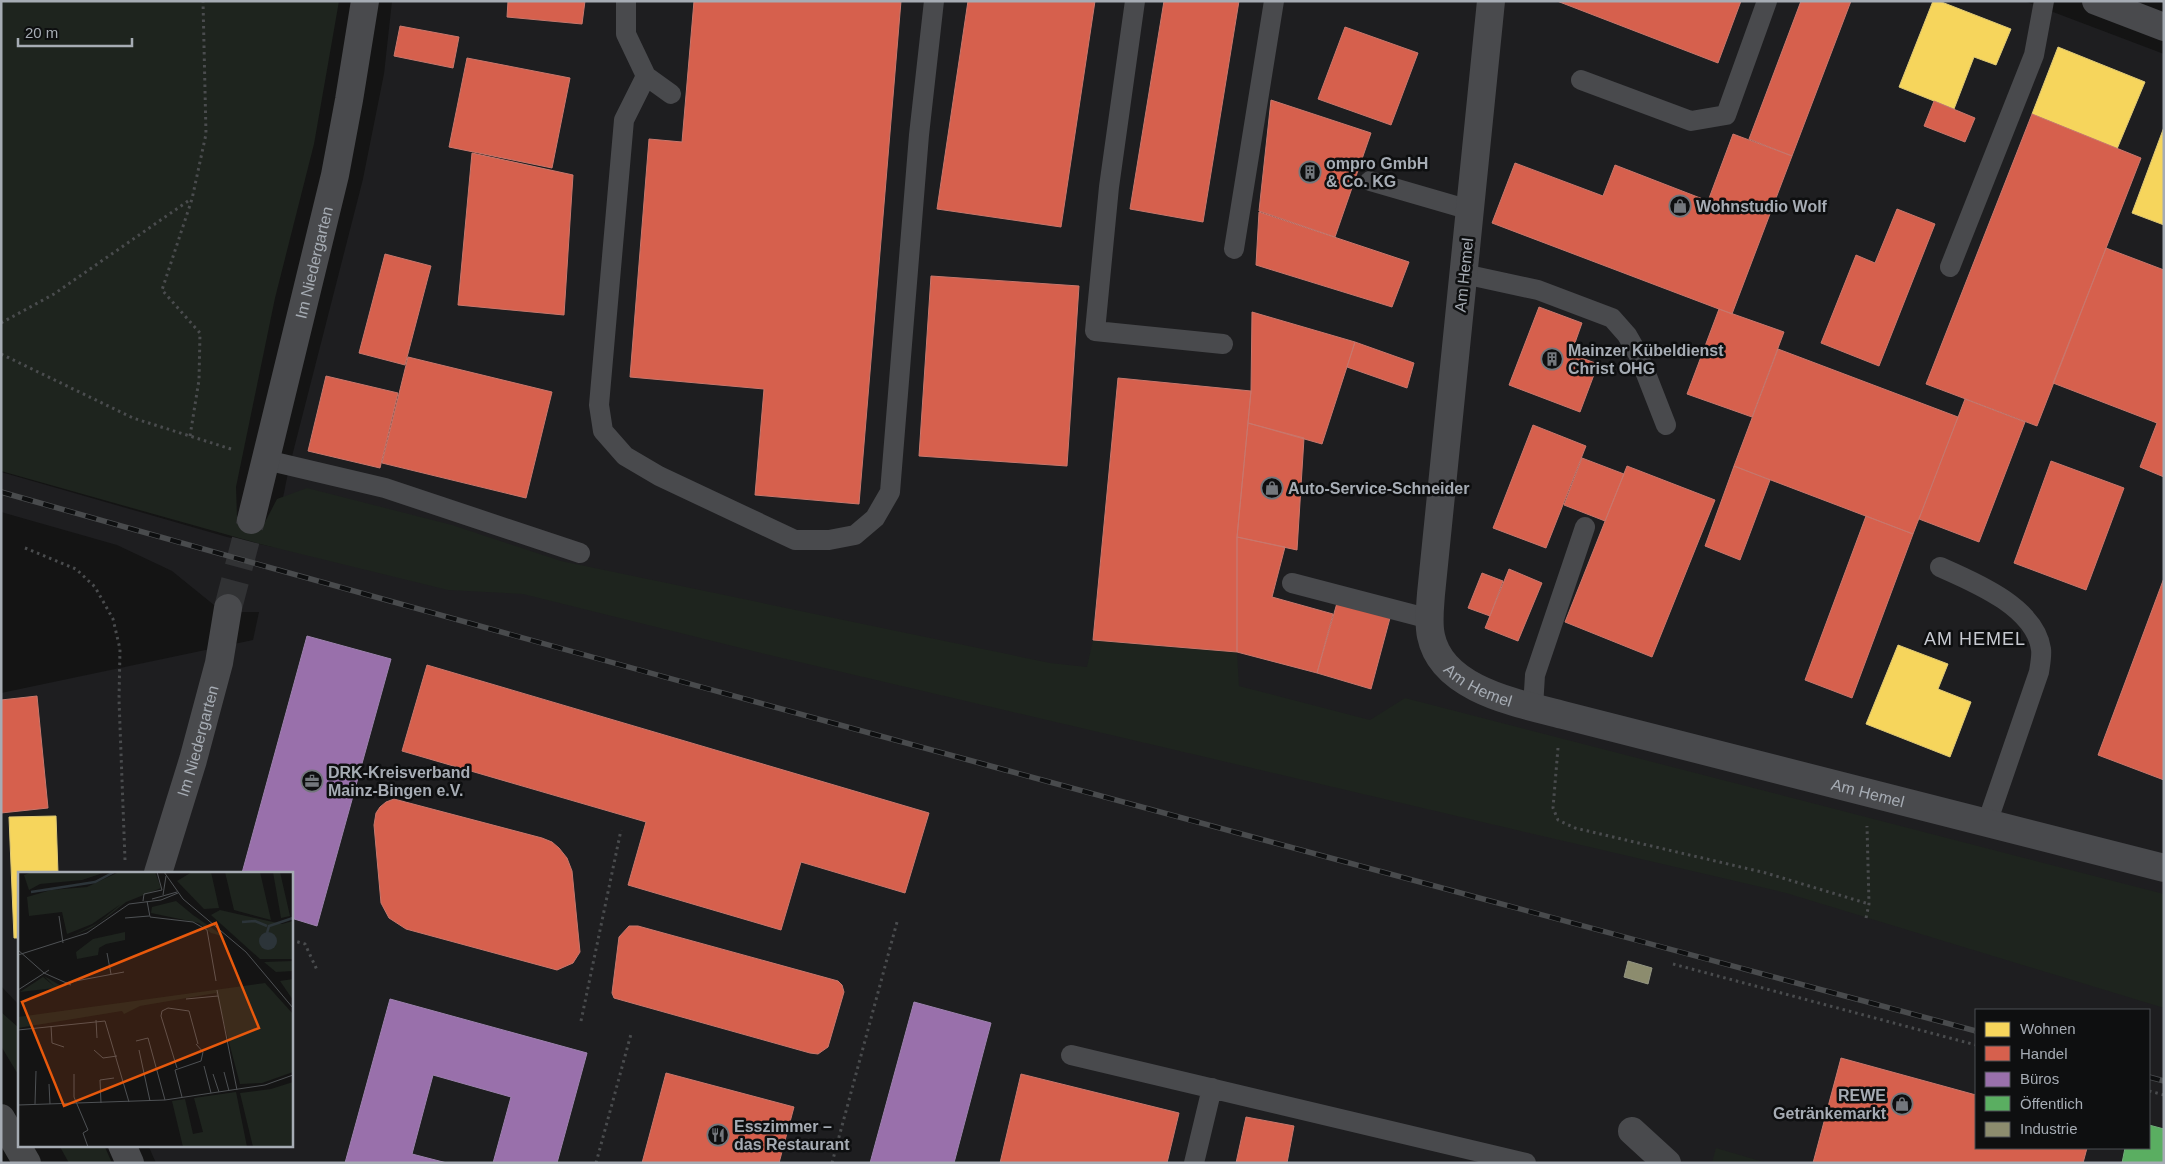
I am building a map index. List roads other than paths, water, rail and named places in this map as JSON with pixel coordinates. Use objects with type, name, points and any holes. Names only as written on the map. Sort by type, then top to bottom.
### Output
[{"type":"main road","points":[[1,1118],[27,1163]]},
{"type":"street","name":"Im Niedergarten","points":[[250,520],[335,175],[365,1]]},
{"type":"street","name":"Am Hemel","points":[[1491,1],[1430,619],[1431,637],[1441,660],[1464,681],[1494,696],[2164,868]]},
{"type":"street","points":[[2096,1],[2164,27]]},
{"type":"street","name":"Im Niedergarten","points":[[158,872],[198,742],[219,663],[228,608]]},
{"type":"street","points":[[1632,1131],[1667,1163]]},
{"type":"street","points":[[122,1146],[130,1163]]},
{"type":"lane","points":[[626,1],[626,34],[646,76],[671,94]]},
{"type":"lane","points":[[646,76],[624,120],[599,405],[604,431],[625,456],[659,476],[795,540],[829,540],[856,535],[875,518],[890,492],[919,135],[934,1]]},
{"type":"lane","points":[[1135,1],[1109,188],[1095,331],[1223,344]]},
{"type":"lane","points":[[1234,249],[1274,1]]},
{"type":"lane","points":[[1581,80],[1691,121],[1726,114],[1767,1]]},
{"type":"lane","points":[[1950,266],[2034,54],[2044,1]]},
{"type":"lane","points":[[1370,181],[1470,210]]},
{"type":"lane","points":[[1464,274],[1538,290],[1612,318],[1626,335],[1639,356],[1666,425]]},
{"type":"lane","points":[[266,460],[385,488],[580,553]]},
{"type":"lane","points":[[1533,707],[1535,676],[1585,527]]},
{"type":"lane","points":[[1940,567],[1983,586],[2010,604],[2032,626],[2041,649],[2039,672],[1987,822]]},
{"type":"lane","points":[[1292,583],[1430,619]]},
{"type":"lane","points":[[1071,1055],[1526,1163]]},
{"type":"lane","points":[[1194,1163],[1212,1088]]},
{"type":"tunnel","points":[[228,608],[251,520]]},
{"type":"railway","points":[[1,492],[741,698],[1975,1031]]},
{"type":"railway","points":[[2150,1077],[2164,1081]]},
{"type":"place","name":"ompro GmbH & Co. KG","points":[[1310,172]]},
{"type":"place","name":"Wohnstudio Wolf","points":[[1680,206]]},
{"type":"place","name":"Mainzer Kübeldienst Christ OHG","points":[[1552,359]]},
{"type":"place","name":"Auto-Service-Schneider","points":[[1272,488]]},
{"type":"place","name":"DRK-Kreisverband Mainz-Bingen e.V.","points":[[312,781]]},
{"type":"place","name":"REWE Getränkemarkt","points":[[1902,1104]]},
{"type":"place","name":"Esszimmer – das Restaurant","points":[[718,1135]]},
{"type":"district","name":"AM HEMEL","points":[[1975,639]]}]
